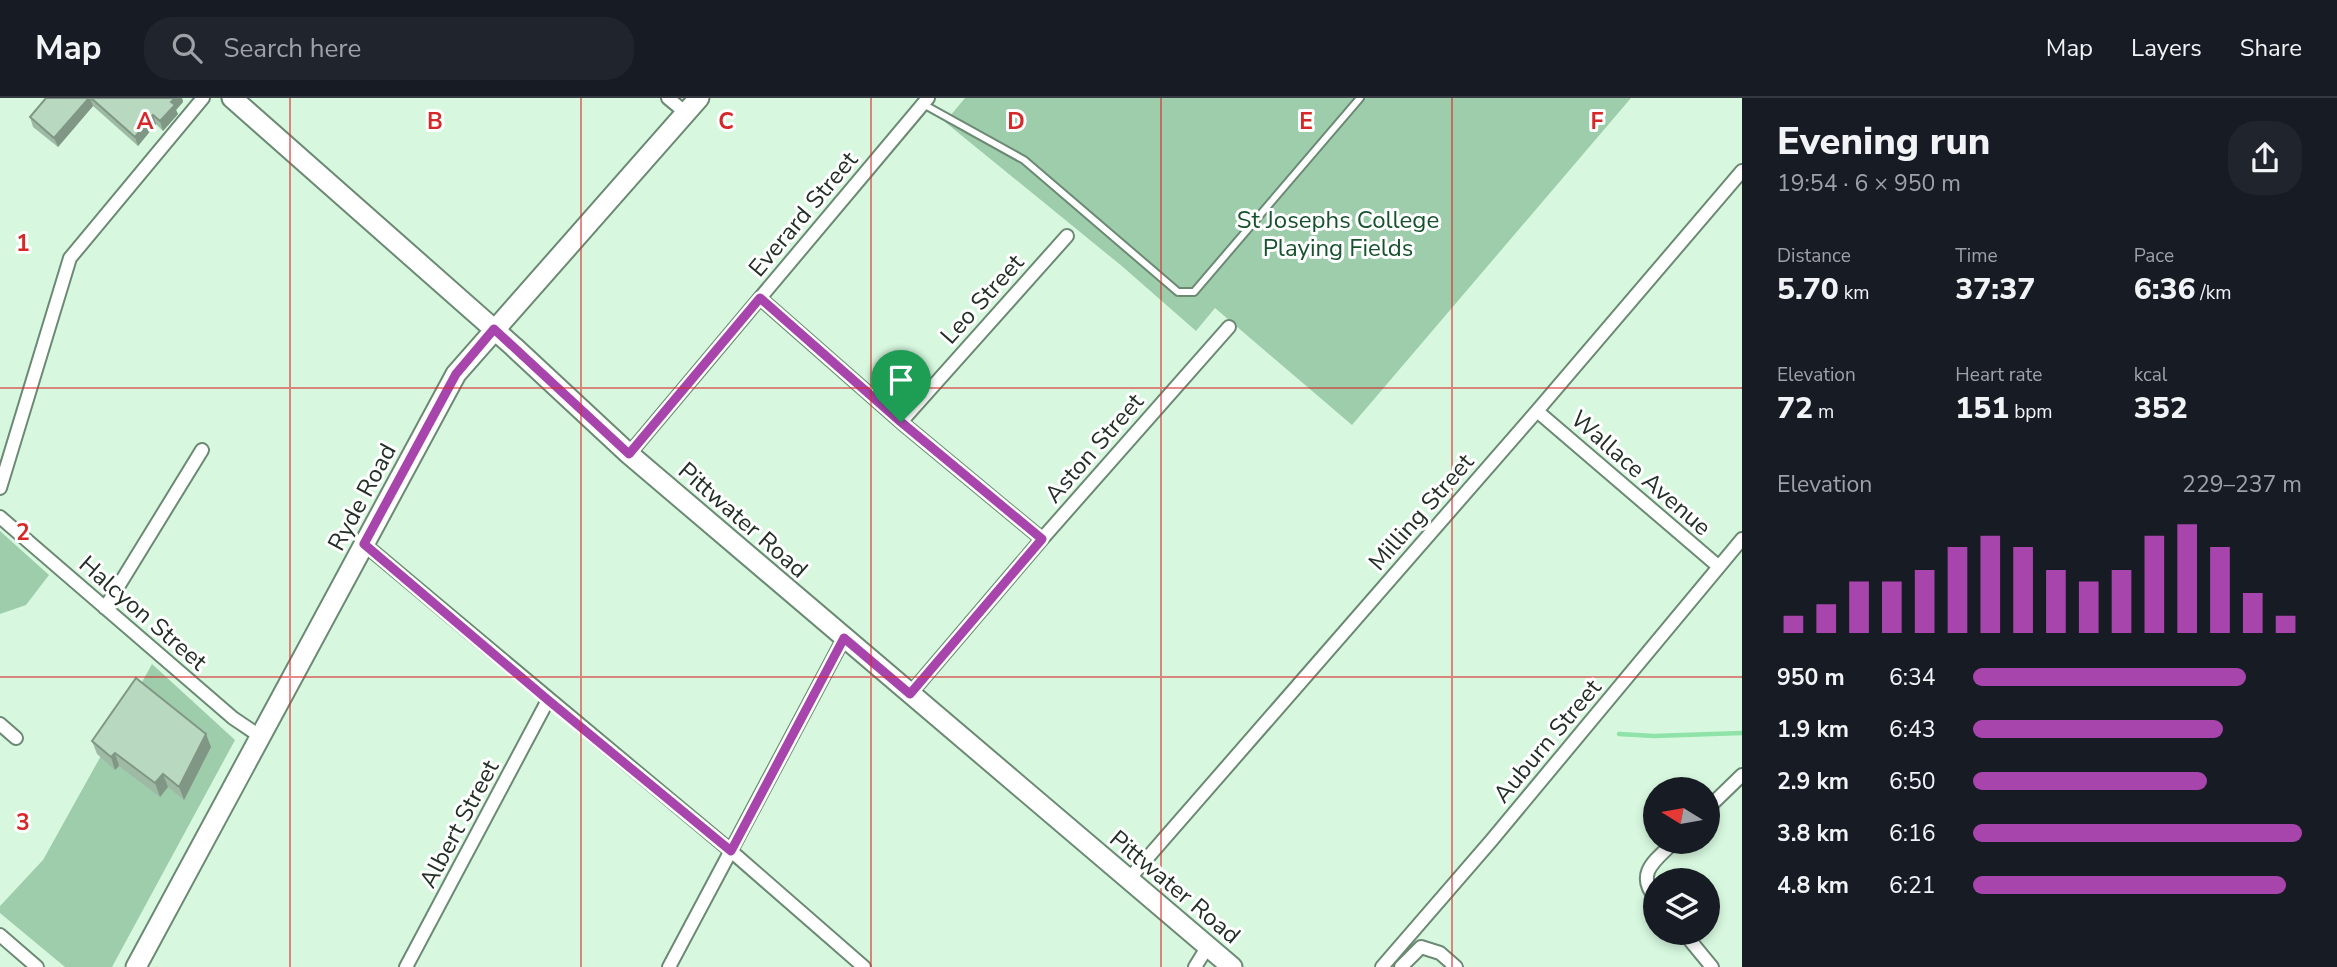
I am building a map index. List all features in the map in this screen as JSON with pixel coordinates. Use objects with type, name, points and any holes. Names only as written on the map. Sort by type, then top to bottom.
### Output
[{"type":"main road","name":"Pittwater Road","points":[[232,98],[494,329],[629,454],[1232,967]]},
{"type":"main road","name":"Ryde Road","points":[[136,967],[456,374],[699,98]]},
{"type":"street","points":[[0,488],[70,258],[203,98]]},
{"type":"street","points":[[668,98],[686,113]]},
{"type":"street","name":"Everard Street","points":[[629,454],[926,101]]},
{"type":"street","name":"Milling Street","points":[[1129,879],[1537,411],[1742,171]]},
{"type":"street","name":"Leo Street","points":[[901,422],[1067,236]]},
{"type":"street","points":[[760,298],[901,422],[1042,539]]},
{"type":"street","name":"Aston Street","points":[[910,694],[1042,539],[1230,327]]},
{"type":"street","name":"Wallace Avenue","points":[[1537,411],[1718,566]]},
{"type":"street","points":[[105,608],[202,450]]},
{"type":"street","name":"Halcyon Street","points":[[0,517],[233,718],[261,737]]},
{"type":"street","name":"Auburn Street","points":[[1382,967],[1492,841],[1742,539]]},
{"type":"street","points":[[364,544],[731,851],[864,967]]},
{"type":"street","points":[[669,967],[844,638]]},
{"type":"street","name":"Albert Street","points":[[406,967],[548,700]]},
{"type":"street","points":[[0,724],[16,738]]},
{"type":"street","points":[[1720,796],[1742,775]]},
{"type":"street","points":[[1651,868],[1663,854]]},
{"type":"street","points":[[0,935],[37,967]]},
{"type":"street","points":[[1694,945],[1712,967]]},
{"type":"street","points":[[1195,967],[1208,946]]},
{"type":"street","points":[[1401,967],[1421,947],[1440,953],[1456,967]]},
{"type":"lane","points":[[926,101],[1024,160],[1178,292],[1194,292],[1360,98]]},
{"type":"green space","name":"St Josephs College Playing Fields","points":[[965,98],[1631,98],[1352,425],[1215,308],[1196,331],[1123,267],[945,122]]},
{"type":"green space","points":[[0,531],[49,575],[26,605],[0,614]]},
{"type":"green space","points":[[152,664],[235,740],[112,967],[65,967],[0,913],[0,906],[43,860]]},
{"type":"building","points":[[46,98],[89,98],[54,138],[30,117]]},
{"type":"building","points":[[91,98],[175,98],[171,102],[175,105],[160,121],[153,115],[135,137]]},
{"type":"building","points":[[136,678],[206,734],[179,787],[163,774],[155,783],[115,753],[111,757],[92,741]]},
{"type":"waterway","points":[[1619,734],[1654,736],[1742,733]]},
{"type":"route","points":[[760,298],[901,422],[1042,539],[910,694],[844,638],[731,851],[364,544],[456,374],[494,329],[629,454],[760,298]]}]
